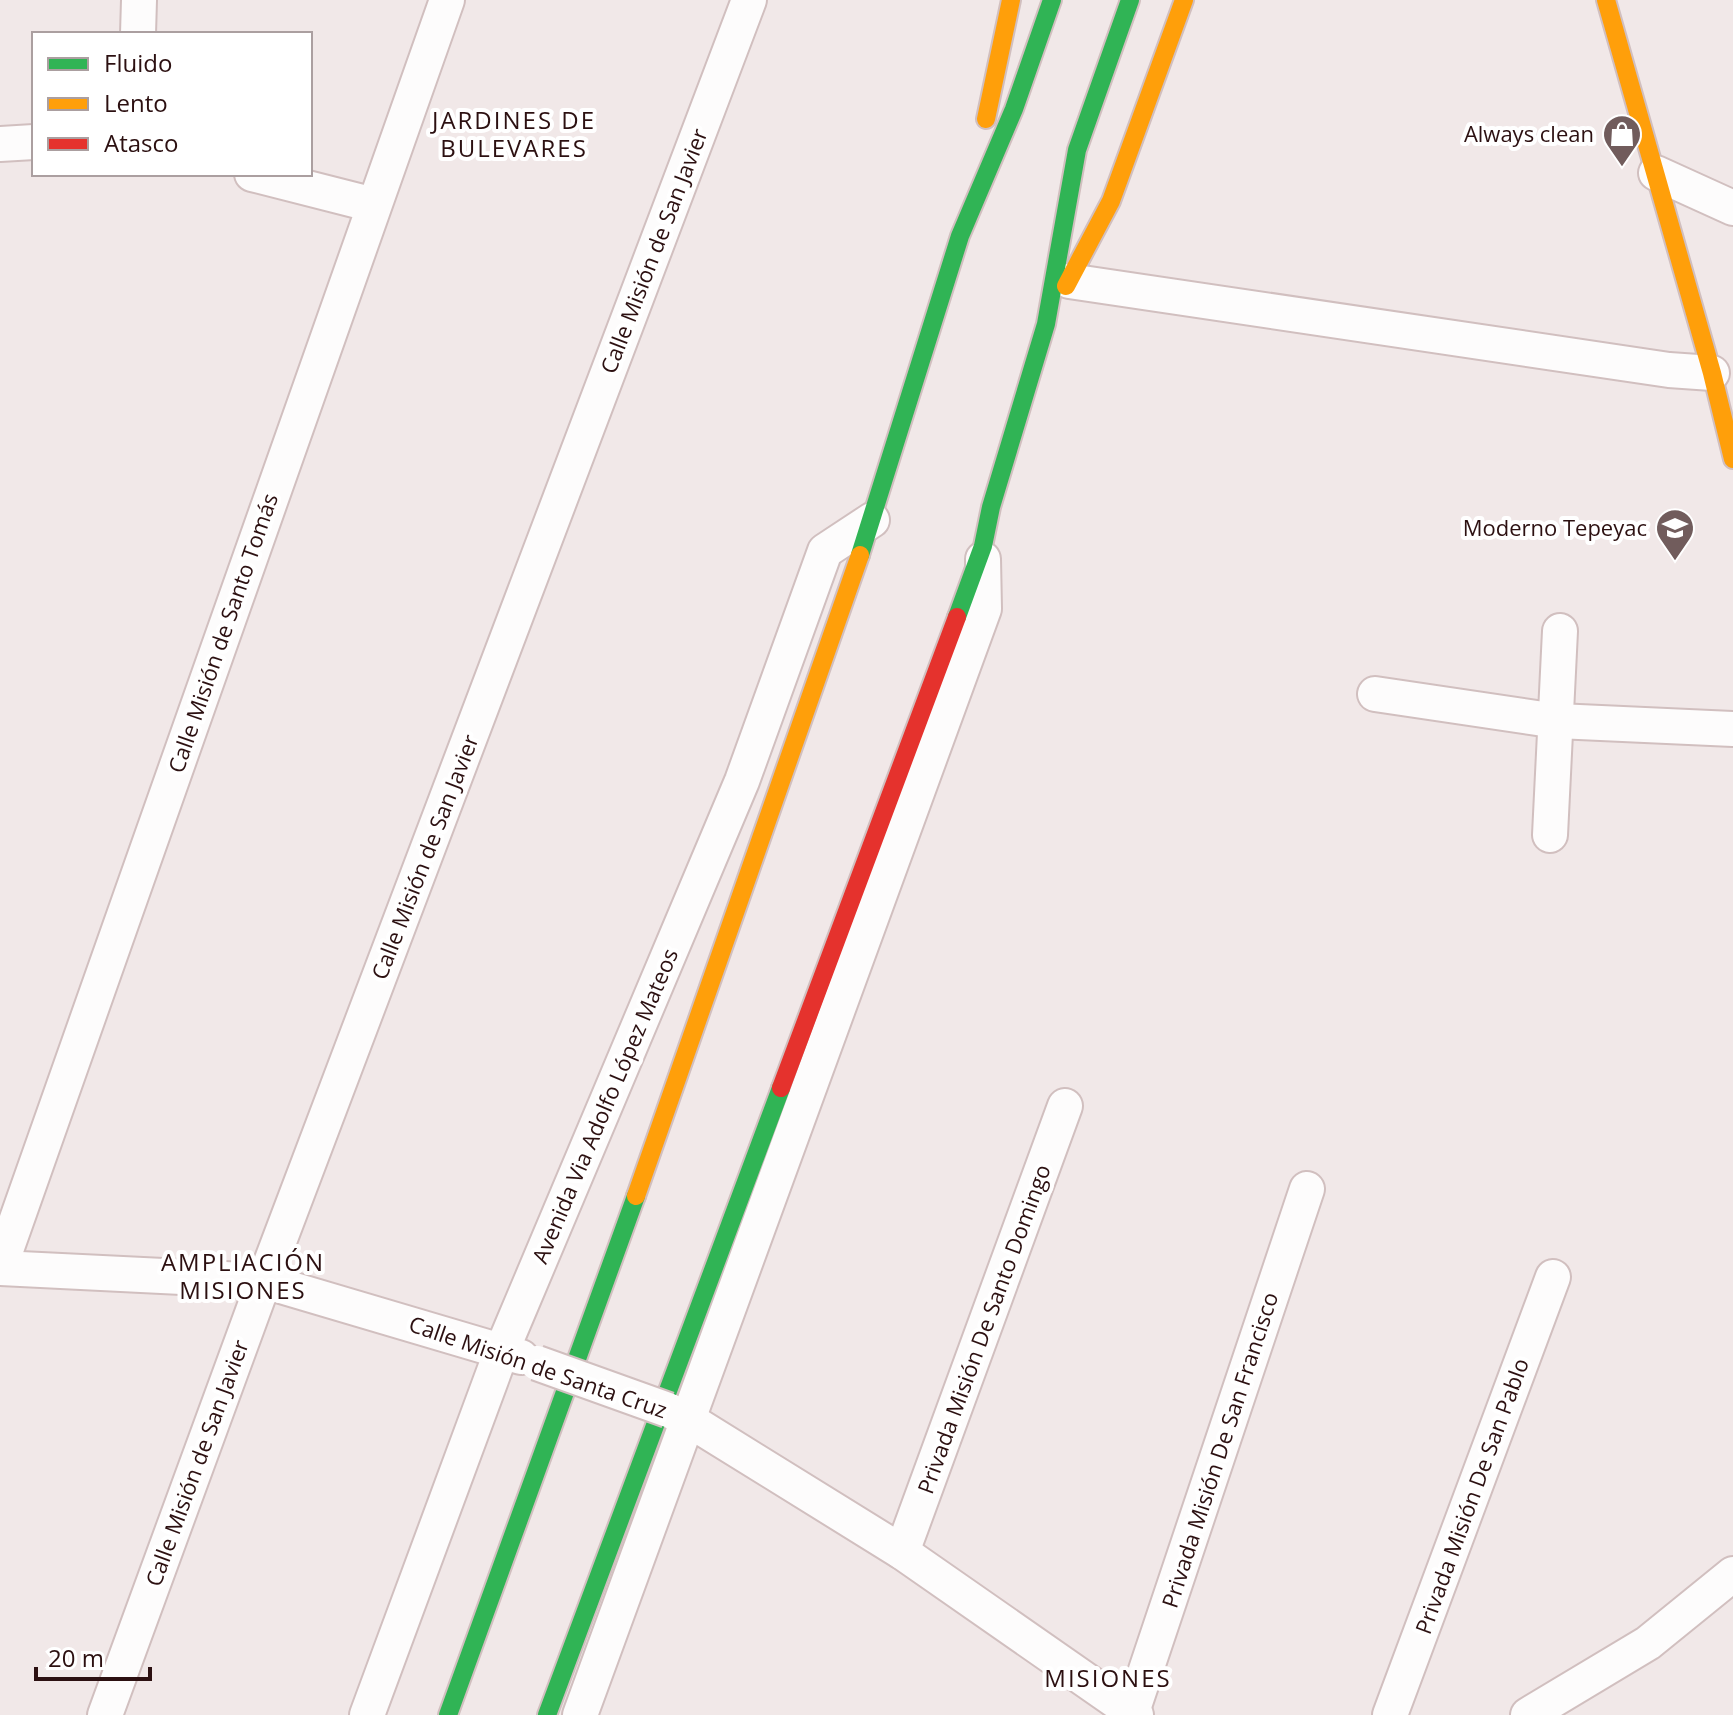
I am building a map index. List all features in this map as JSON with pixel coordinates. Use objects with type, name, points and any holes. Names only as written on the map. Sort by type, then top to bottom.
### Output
[{"type":"main road","points":[[448,1715],[674,1090],[872,520],[960,236],[1011,0]]},
{"type":"main road","points":[[960,236],[1014,109],[1052,0]]},
{"type":"main road","points":[[547,1715],[983,546],[991,507],[1046,324],[1077,150],[1130,0]]},
{"type":"main road","points":[[1046,324],[1111,201],[1184,0]]},
{"type":"main road","points":[[1606,0],[1712,373],[1733,459]]},
{"type":"street","points":[[138,32],[139,0]]},
{"type":"street","name":"Calle Misión de Santo Tomás","points":[[0,1268],[447,0]]},
{"type":"street","name":"Calle Misión de San Javier","points":[[105,1715],[264,1281],[749,0]]},
{"type":"street","points":[[0,144],[32,142]]},
{"type":"street","points":[[1656,173],[1733,208]]},
{"type":"street","points":[[260,176],[374,205]]},
{"type":"street","points":[[1069,281],[1637,366],[1712,373]]},
{"type":"street","name":"Avenida Via Adolfo López Mateos","points":[[367,1715],[502,1350],[742,781],[825,551],[872,520]]},
{"type":"street","points":[[580,1715],[678,1415],[984,609],[983,546]]},
{"type":"street","points":[[1550,835],[1560,631]]},
{"type":"street","points":[[1375,694],[1557,721],[1733,729]]},
{"type":"street","name":"Privada Misión De Santo Domingo","points":[[902,1552],[1065,1106]]},
{"type":"street","name":"Privada Misión De San Francisco","points":[[1134,1714],[1307,1189]]},
{"type":"street","name":"Calle Misión de Santa Cruz","points":[[0,1268],[264,1281],[502,1350],[678,1415],[902,1552],[1134,1714]]},
{"type":"street","name":"Privada Misión De San Pablo","points":[[1390,1715],[1553,1277]]},
{"type":"street","points":[[1528,1715],[1648,1643],[1733,1574]]},
{"type":"traffic: fast","points":[[860,555],[960,236],[1014,109],[1052,0]]},
{"type":"traffic: fast","points":[[957,617],[983,546],[991,507],[1046,324],[1077,150],[1130,0]]},
{"type":"traffic: fast","points":[[547,1715],[781,1088]]},
{"type":"traffic: fast","points":[[448,1715],[636,1196]]},
{"type":"traffic: slow","points":[[986,119],[1011,0]]},
{"type":"traffic: slow","points":[[1066,286],[1111,201],[1184,0]]},
{"type":"traffic: slow","points":[[1606,0],[1712,373],[1733,459]]},
{"type":"traffic: slow","points":[[636,1196],[860,555]]},
{"type":"traffic: jam","points":[[781,1088],[957,617]]},
{"type":"place","name":"Always clean","points":[[1622,168]]},
{"type":"place","name":"Moderno Tepeyac","points":[[1675,562]]},
{"type":"district","name":"JARDINES DE BULEVARES","points":[[514,135]]},
{"type":"district","name":"AMPLIACIÓN MISIONES","points":[[243,1277]]},
{"type":"district","name":"MISIONES","points":[[1108,1679]]}]
